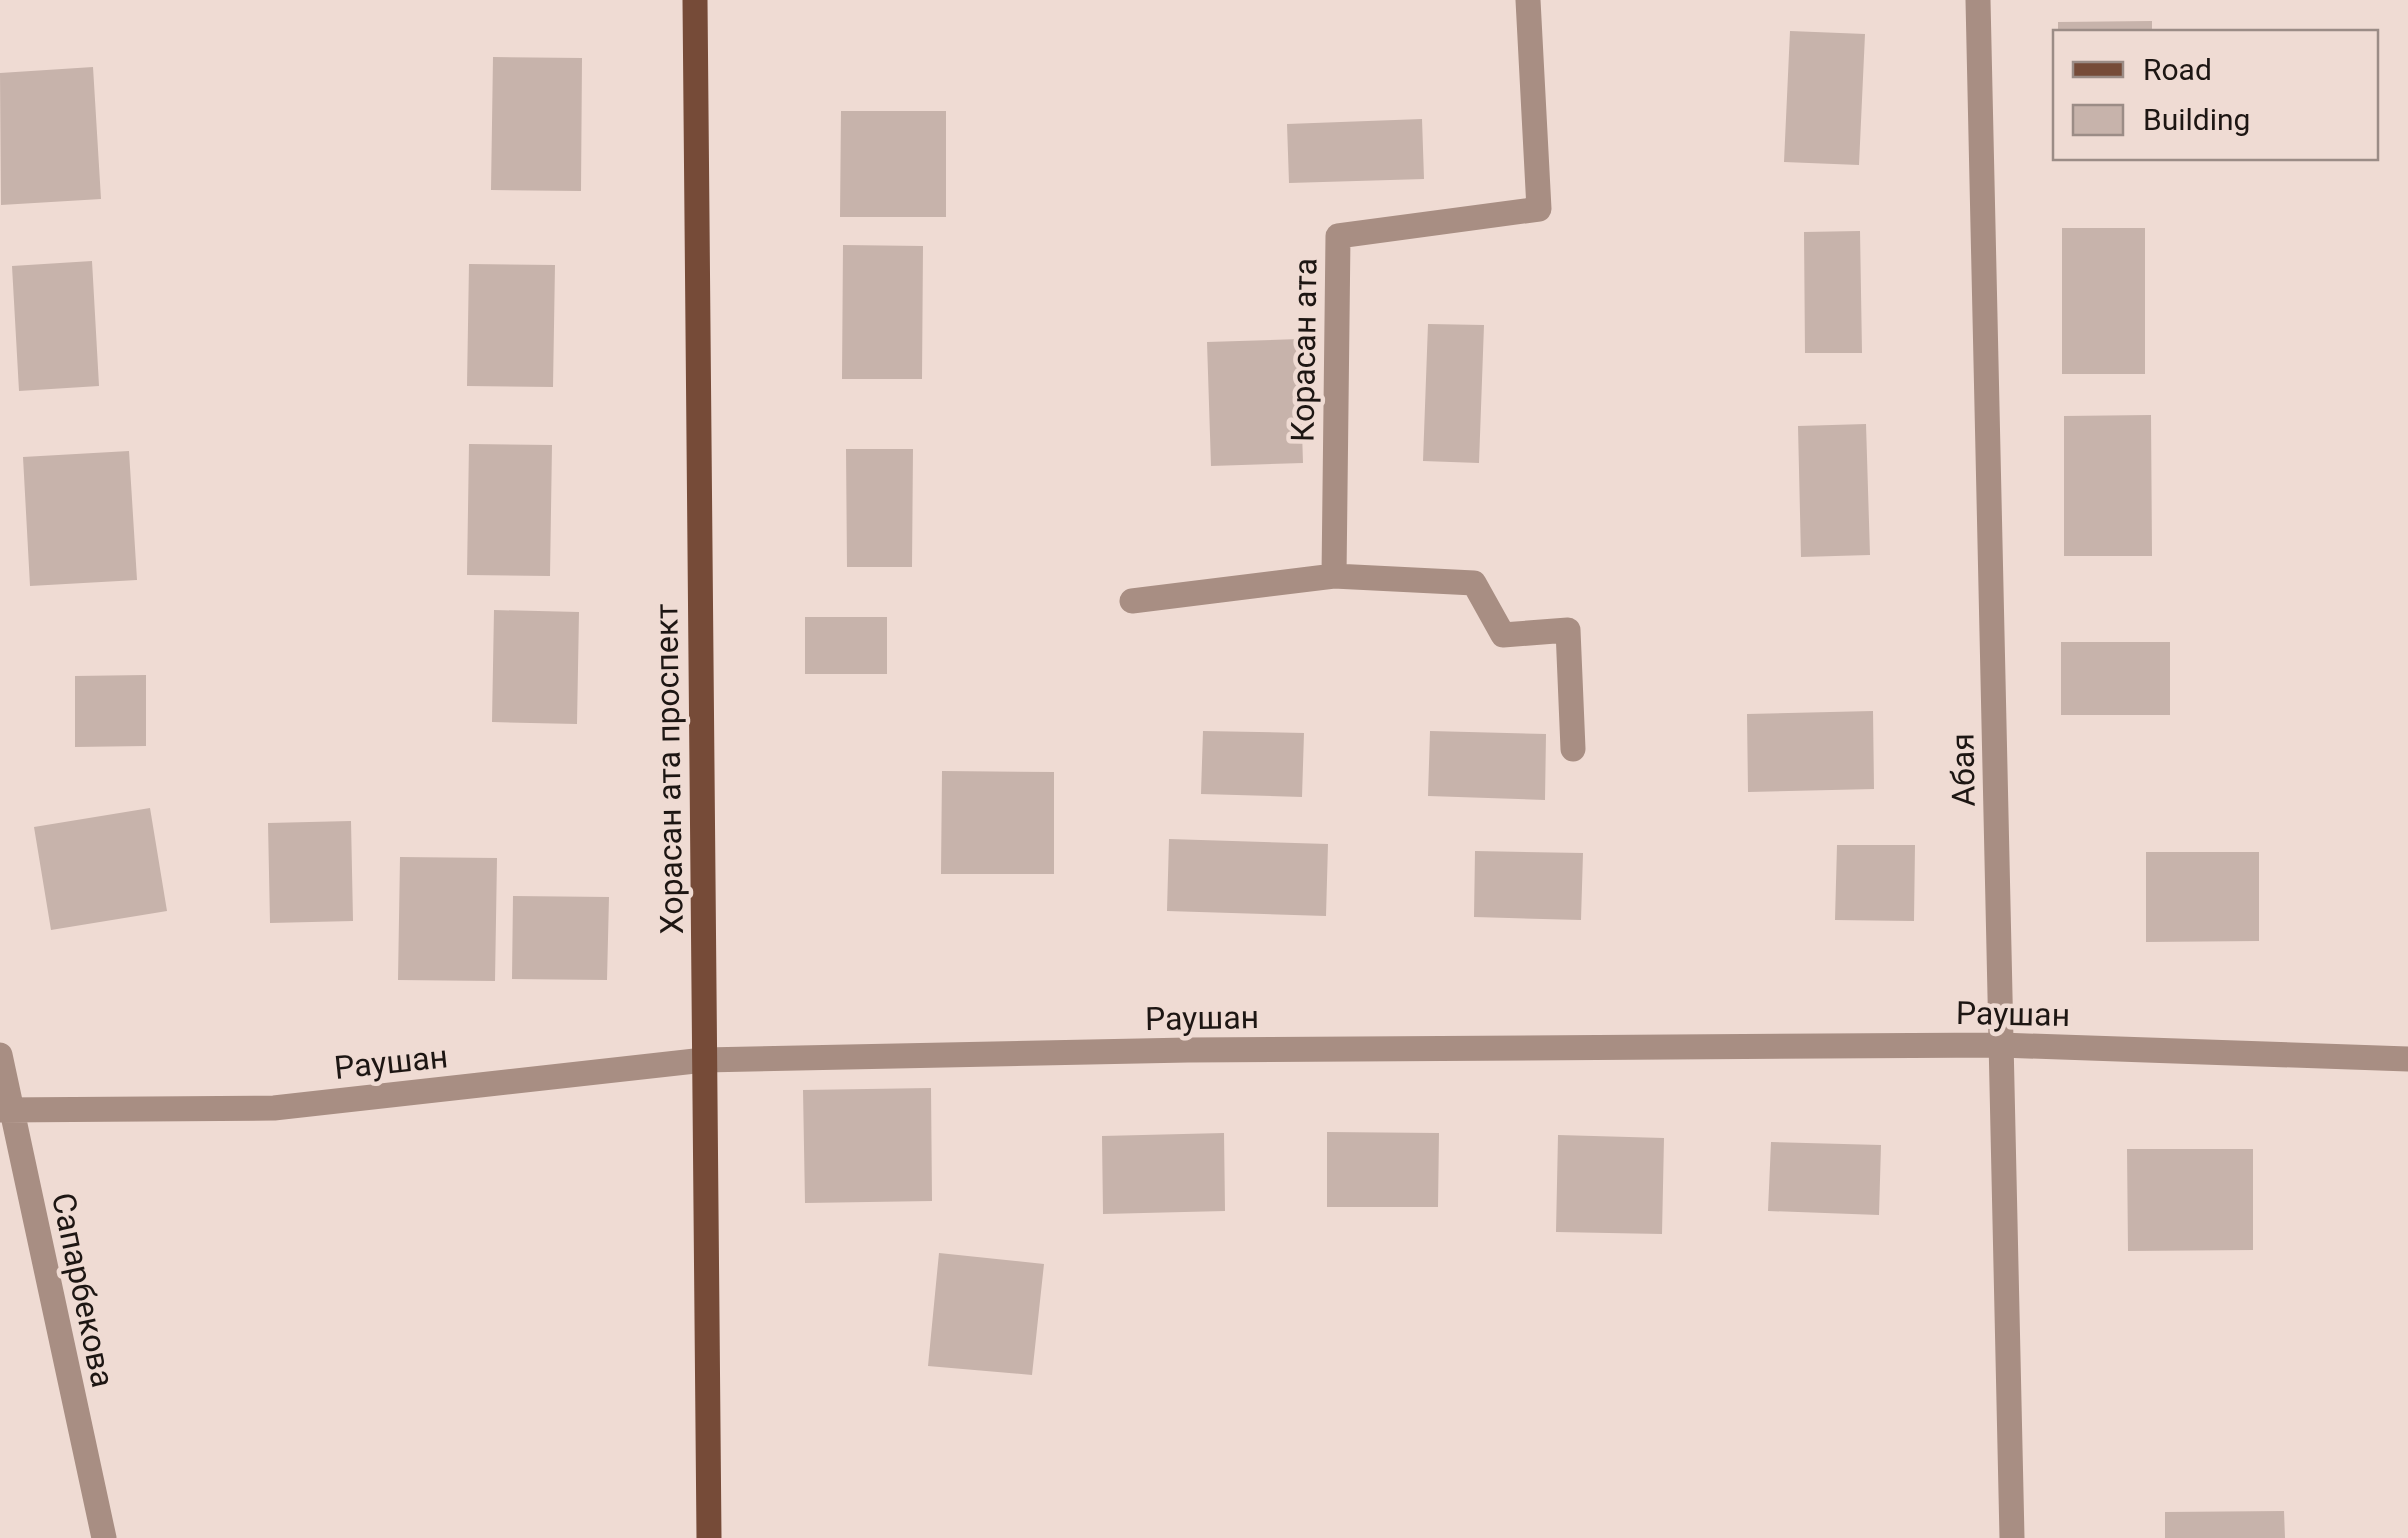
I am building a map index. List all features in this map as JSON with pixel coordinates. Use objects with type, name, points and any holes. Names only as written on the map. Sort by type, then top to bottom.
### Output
[{"type":"main road","name":"Хорасан ата проспект","points":[[695,0],[709,1538]]},
{"type":"street","name":"Корасан ата","points":[[1334,576],[1338,236],[1540,208],[1528,0]]},
{"type":"street","name":"Абая","points":[[1978,0],[2012,1538]]},
{"type":"street","points":[[1132,601],[1334,576],[1474,583],[1502,635],[1568,630],[1572,749]]},
{"type":"street","name":"Раушан","points":[[6,1110],[274,1108],[704,1060],[1188,1050],[2002,1045],[2408,1059]]},
{"type":"street","name":"Сапарбекова","points":[[0,1056],[6,1110],[104,1538]]},
{"type":"building","points":[[2152,21],[2152,30],[2058,30],[2058,22]]},
{"type":"building","points":[[1790,31],[1865,34],[1859,165],[1784,162]]},
{"type":"building","points":[[493,57],[582,58],[581,191],[491,190]]},
{"type":"building","points":[[93,67],[101,199],[1,205],[0,73]]},
{"type":"building","points":[[841,111],[946,111],[946,217],[840,217]]},
{"type":"building","points":[[1422,119],[1424,179],[1289,183],[1287,124]]},
{"type":"building","points":[[2062,228],[2145,228],[2145,374],[2062,374]]},
{"type":"building","points":[[1860,231],[1862,353],[1805,353],[1804,232]]},
{"type":"building","points":[[843,245],[923,246],[922,379],[842,379]]},
{"type":"building","points":[[92,261],[99,386],[19,391],[12,266]]},
{"type":"building","points":[[469,264],[555,265],[553,387],[467,386]]},
{"type":"building","points":[[1428,324],[1484,325],[1479,463],[1423,461]]},
{"type":"building","points":[[1299,339],[1303,463],[1211,466],[1207,342]]},
{"type":"building","points":[[2151,415],[2152,556],[2064,556],[2064,416]]},
{"type":"building","points":[[1866,424],[1870,555],[1801,557],[1798,426]]},
{"type":"building","points":[[469,444],[552,445],[550,576],[467,575]]},
{"type":"building","points":[[846,449],[913,449],[912,567],[847,567]]},
{"type":"building","points":[[129,451],[137,580],[30,586],[23,457]]},
{"type":"building","points":[[494,610],[579,612],[577,724],[492,722]]},
{"type":"building","points":[[805,617],[887,617],[887,674],[805,674]]},
{"type":"building","points":[[2061,642],[2170,642],[2170,715],[2061,715]]},
{"type":"building","points":[[146,675],[146,746],[75,747],[75,676]]},
{"type":"building","points":[[1873,711],[1874,789],[1748,792],[1747,714]]},
{"type":"building","points":[[1203,731],[1304,733],[1302,797],[1201,794]]},
{"type":"building","points":[[1430,731],[1546,734],[1545,800],[1428,796]]},
{"type":"building","points":[[942,771],[1054,772],[1054,874],[941,874]]},
{"type":"building","points":[[150,808],[167,911],[51,930],[34,827]]},
{"type":"building","points":[[351,821],[353,921],[270,923],[268,823]]},
{"type":"building","points":[[1169,839],[1328,844],[1326,916],[1167,911]]},
{"type":"building","points":[[1837,845],[1915,845],[1914,921],[1835,920]]},
{"type":"building","points":[[1475,851],[1583,853],[1581,920],[1474,917]]},
{"type":"building","points":[[2146,852],[2259,852],[2259,941],[2146,942]]},
{"type":"building","points":[[400,857],[497,858],[495,981],[398,980]]},
{"type":"building","points":[[513,896],[609,897],[607,980],[512,979]]},
{"type":"building","points":[[931,1088],[932,1201],[805,1203],[803,1090]]},
{"type":"building","points":[[1327,1132],[1439,1133],[1438,1207],[1327,1207]]},
{"type":"building","points":[[1224,1133],[1225,1211],[1103,1214],[1102,1136]]},
{"type":"building","points":[[1558,1135],[1664,1138],[1662,1234],[1556,1232]]},
{"type":"building","points":[[1771,1142],[1881,1145],[1879,1215],[1768,1211]]},
{"type":"building","points":[[2127,1149],[2253,1149],[2253,1250],[2128,1251]]},
{"type":"building","points":[[939,1253],[1044,1264],[1032,1375],[928,1366]]},
{"type":"building","points":[[2284,1511],[2285,1538],[2165,1538],[2165,1512]]}]
